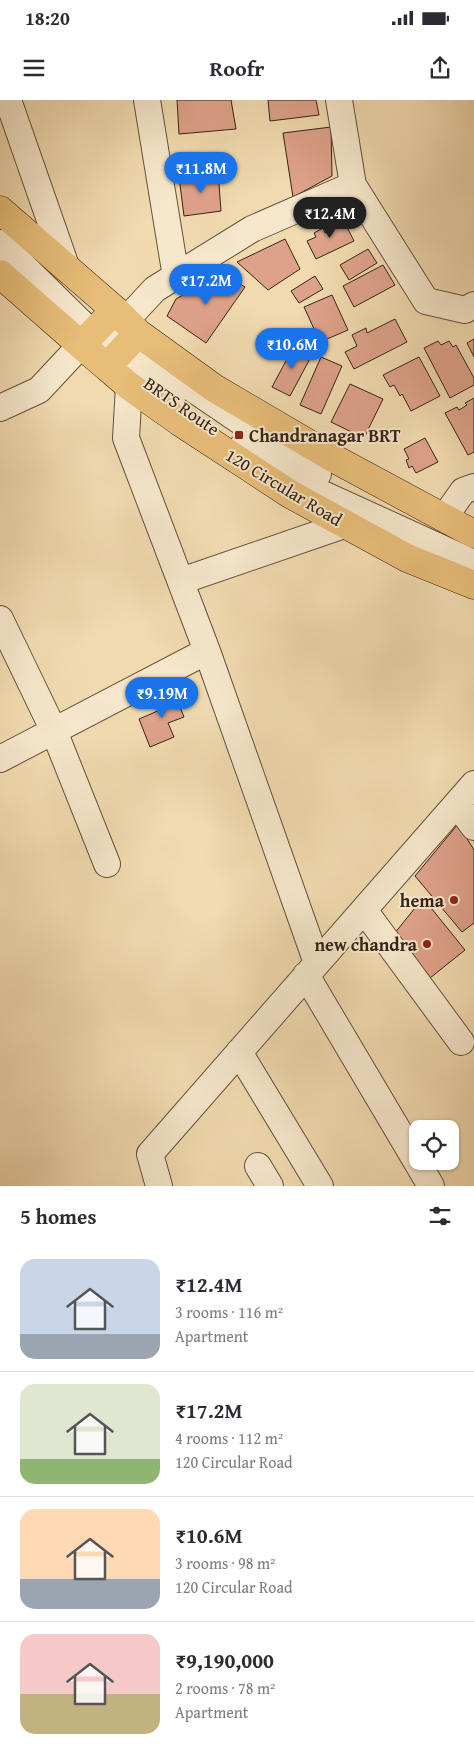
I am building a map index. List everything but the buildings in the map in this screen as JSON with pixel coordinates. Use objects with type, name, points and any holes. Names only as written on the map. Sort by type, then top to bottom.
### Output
[{"type":"main road","name":"120 Circular Road","points":[[0,210],[67,269],[111,337],[130,386],[180,422],[290,494],[407,558],[474,585]]},
{"type":"main road","name":"120 Circular Road","points":[[0,274],[111,337],[214,388],[333,458],[474,534]]},
{"type":"street","points":[[8,100],[67,269]]},
{"type":"street","points":[[146,100],[176,277]]},
{"type":"street","points":[[339,100],[352,185],[426,301],[465,310],[474,305]]},
{"type":"street","points":[[0,408],[39,390],[111,337],[155,289],[252,229],[352,185]]},
{"type":"street","name":"BRTS Route","points":[[0,243],[45,286],[111,337],[175,405],[301,484],[474,561]]},
{"type":"street","points":[[130,386],[126,438],[207,651],[311,969],[430,1186]]},
{"type":"street","points":[[444,518],[463,491],[474,487]]},
{"type":"street","points":[[181,582],[346,524]]},
{"type":"street","points":[[0,619],[54,731],[107,864]]},
{"type":"street","points":[[0,759],[207,651]]},
{"type":"street","points":[[159,1186],[150,1154],[474,784]]},
{"type":"street","points":[[457,804],[474,827]]},
{"type":"street","points":[[364,910],[461,1042]]},
{"type":"street","points":[[239,1052],[320,1186]]},
{"type":"place","name":"Chandranagar BRT","points":[[239,435]]},
{"type":"place","name":"hema","points":[[454,900]]},
{"type":"place","name":"new chandra","points":[[427,944]]}]
